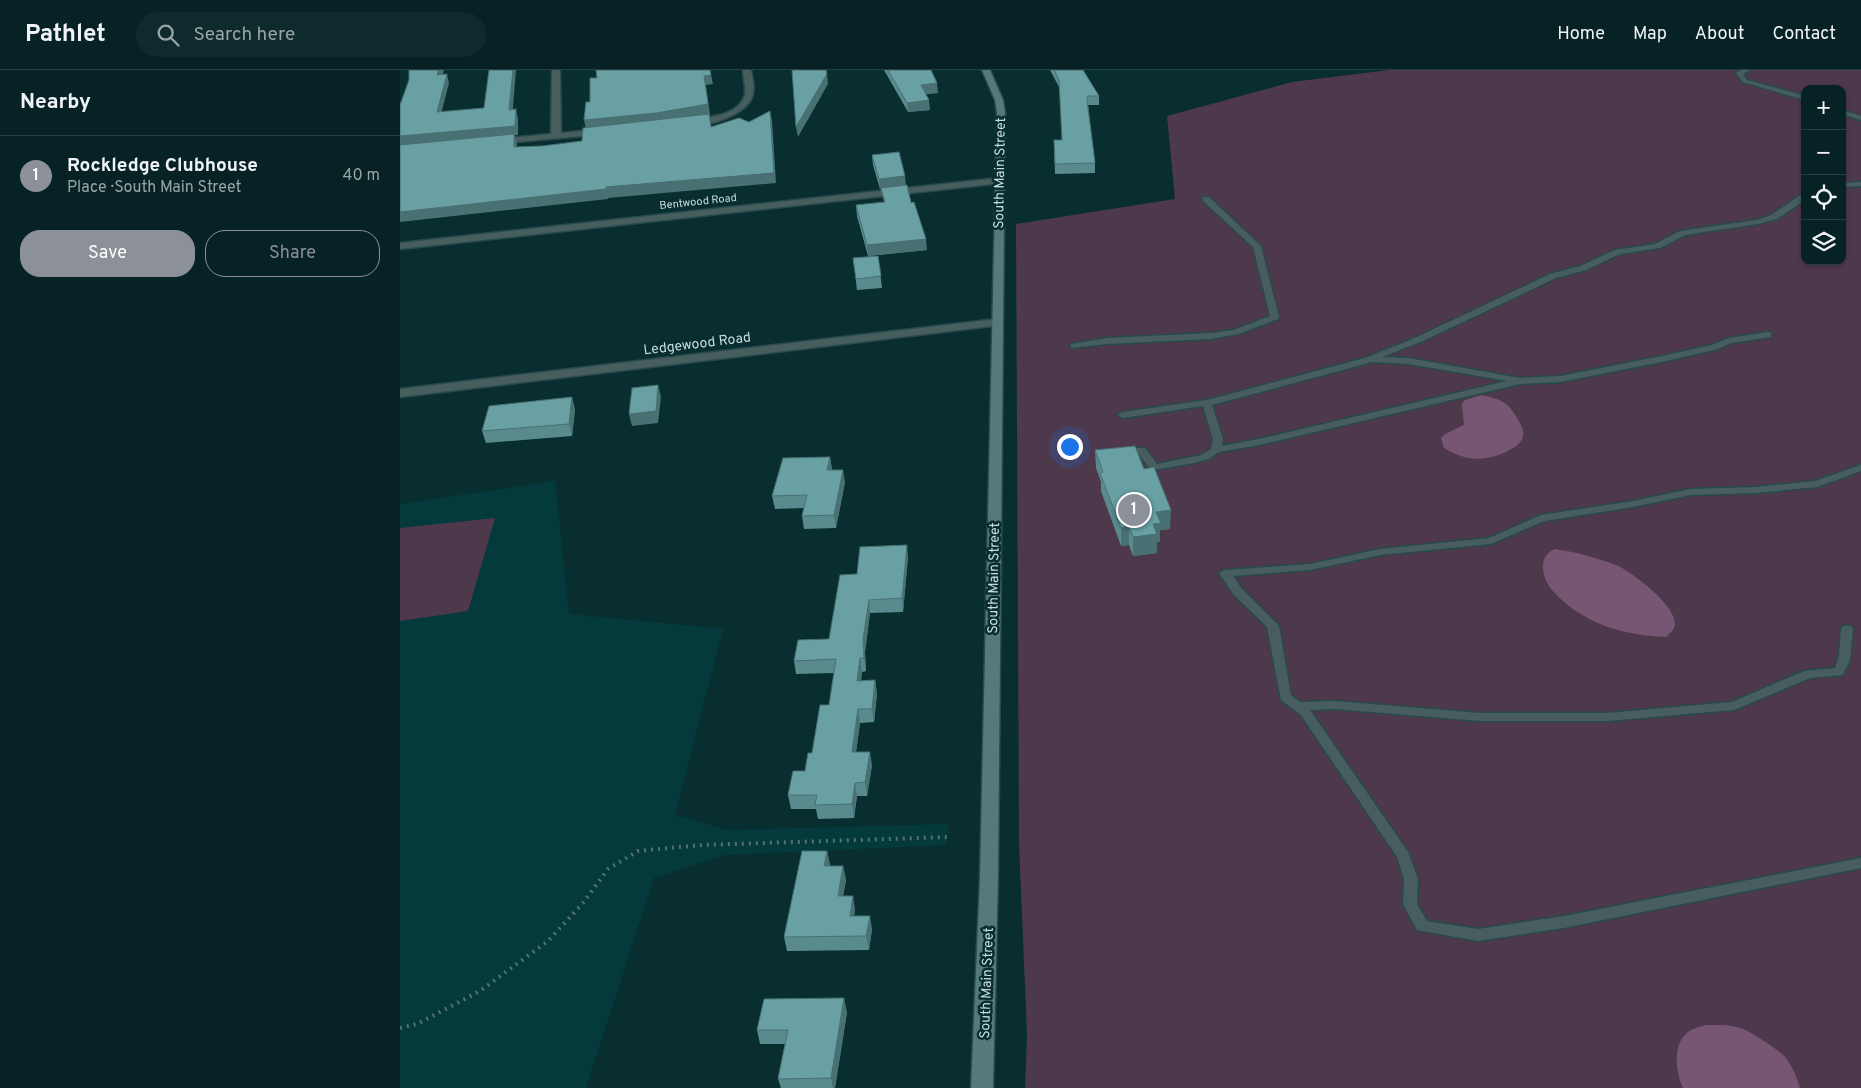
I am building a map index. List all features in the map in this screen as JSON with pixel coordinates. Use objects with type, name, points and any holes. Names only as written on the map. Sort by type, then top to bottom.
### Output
[{"type":"main road","name":"South Main Street","points":[[982,1088],[988,924],[999,181],[999,100],[986,70]]},
{"type":"street","points":[[556,70],[556,136]]},
{"type":"street","points":[[683,124],[723,116],[741,107],[749,94],[747,70]]},
{"type":"street","points":[[488,142],[615,130]]},
{"type":"street","name":"Bentwood Road","points":[[400,246],[999,181]]},
{"type":"street","name":"Ledgewood Road","points":[[400,393],[997,323]]},
{"type":"lane","points":[[1747,70],[1739,73],[1745,81],[1771,86],[1801,97]]},
{"type":"lane","points":[[1846,113],[1861,118]]},
{"type":"lane","points":[[1846,185],[1861,184]]},
{"type":"lane","points":[[1074,346],[1107,341],[1210,336],[1236,332],[1274,317],[1272,300],[1257,246],[1206,199]]},
{"type":"lane","points":[[1123,415],[1207,403],[1368,360],[1420,340],[1553,276],[1582,268],[1618,252],[1657,246],[1683,233],[1758,222],[1774,217],[1801,199]]},
{"type":"lane","points":[[1368,360],[1409,361],[1520,380],[1560,379],[1662,359],[1715,347],[1728,341],[1768,335]]},
{"type":"lane","points":[[1142,450],[1154,467],[1205,458],[1216,450],[1259,442],[1520,380]]},
{"type":"lane","points":[[1207,403],[1218,439],[1216,450]]},
{"type":"lane","points":[[1861,468],[1817,484],[1756,490],[1690,492],[1633,504],[1541,518],[1491,541],[1380,552],[1310,567],[1225,574],[1238,592],[1273,626],[1285,697],[1305,712],[1403,856],[1411,879],[1410,904],[1422,926],[1478,935],[1564,922],[1861,862]]},
{"type":"lane","points":[[1296,706],[1334,704],[1480,717],[1561,718],[1607,717],[1734,706],[1808,674],[1839,672],[1846,659],[1844,641],[1847,629]]},
{"type":"path","points":[[400,1028],[417,1024],[480,991],[548,941],[582,903],[608,869],[638,851],[702,845],[950,837]]},
{"type":"shaded area","points":[[1389,70],[1861,70],[1861,1088],[1025,1088],[1027,1035],[1019,843],[1016,224],[1175,199],[1167,116],[1292,82]]},
{"type":"shaded area","points":[[1482,395],[1501,401],[1509,407],[1522,427],[1521,441],[1506,452],[1482,459],[1459,456],[1444,448],[1441,438],[1445,434],[1464,425],[1462,404],[1465,400]]},
{"type":"shaded area","points":[[555,481],[569,614],[723,629],[675,815],[728,830],[948,824],[946,845],[724,855],[654,878],[586,1088],[400,1088],[400,504]]},
{"type":"shaded area","points":[[495,518],[468,611],[400,621],[400,528]]},
{"type":"shaded area","points":[[1555,549],[1603,560],[1618,566],[1634,576],[1653,591],[1669,609],[1674,617],[1675,625],[1673,630],[1666,637],[1624,632],[1598,623],[1574,610],[1553,591],[1544,575],[1544,560],[1549,552]]},
{"type":"shaded area","points":[[1705,1025],[1738,1027],[1765,1042],[1788,1060],[1800,1088],[1683,1088],[1677,1067],[1679,1045],[1682,1038],[1689,1032]]},
{"type":"building","points":[[409,70],[439,70],[437,75],[447,74],[437,112],[484,108],[489,70],[513,70],[509,110],[516,109],[515,126],[400,136],[400,105],[409,80]]},
{"type":"building","points":[[596,70],[710,70],[711,75],[704,76],[708,104],[656,113],[584,120],[586,102],[590,102],[590,78],[597,78]]},
{"type":"building","points":[[792,70],[826,70],[827,74],[796,127]]},
{"type":"building","points":[[888,70],[931,70],[937,83],[921,85],[929,100],[907,103]]},
{"type":"building","points":[[1054,70],[1083,70],[1099,96],[1088,96],[1087,100],[1095,163],[1055,164],[1054,140],[1062,140],[1059,80]]},
{"type":"building","points":[[770,111],[774,173],[606,187],[606,189],[400,212],[400,145],[514,134],[514,147],[542,146],[582,141],[583,128],[709,114],[711,127],[739,118],[749,122]]},
{"type":"building","points":[[899,152],[905,176],[879,179],[872,155]]},
{"type":"building","points":[[907,185],[911,203],[914,202],[926,239],[867,245],[856,205],[885,202],[881,188]]},
{"type":"building","points":[[878,256],[881,276],[856,279],[853,258]]},
{"type":"building","points":[[658,385],[656,411],[629,414],[632,388]]},
{"type":"building","points":[[572,397],[569,424],[482,431],[489,406]]},
{"type":"building","points":[[1135,446],[1144,469],[1154,467],[1171,510],[1156,512],[1161,523],[1153,524],[1157,534],[1133,537],[1129,526],[1121,528],[1100,473],[1103,472],[1095,450]]},
{"type":"building","points":[[830,457],[827,470],[843,470],[834,515],[802,516],[807,495],[772,496],[783,458]]},
{"type":"building","points":[[907,545],[902,598],[869,600],[863,639],[864,658],[860,658],[857,681],[875,680],[872,709],[858,709],[852,752],[870,752],[865,782],[855,783],[852,804],[815,805],[817,795],[788,795],[793,771],[805,771],[808,753],[812,753],[820,705],[829,705],[836,659],[794,661],[798,640],[829,639],[840,575],[857,574],[860,547]]},
{"type":"building","points":[[802,851],[827,851],[824,866],[843,866],[838,896],[853,896],[850,916],[870,916],[866,936],[784,937]]},
{"type":"building","points":[[844,998],[831,1078],[778,1079],[788,1030],[757,1030],[764,999]]},
{"type":"place","name":"Rockledge Clubhouse","points":[[1134,510]]}]
